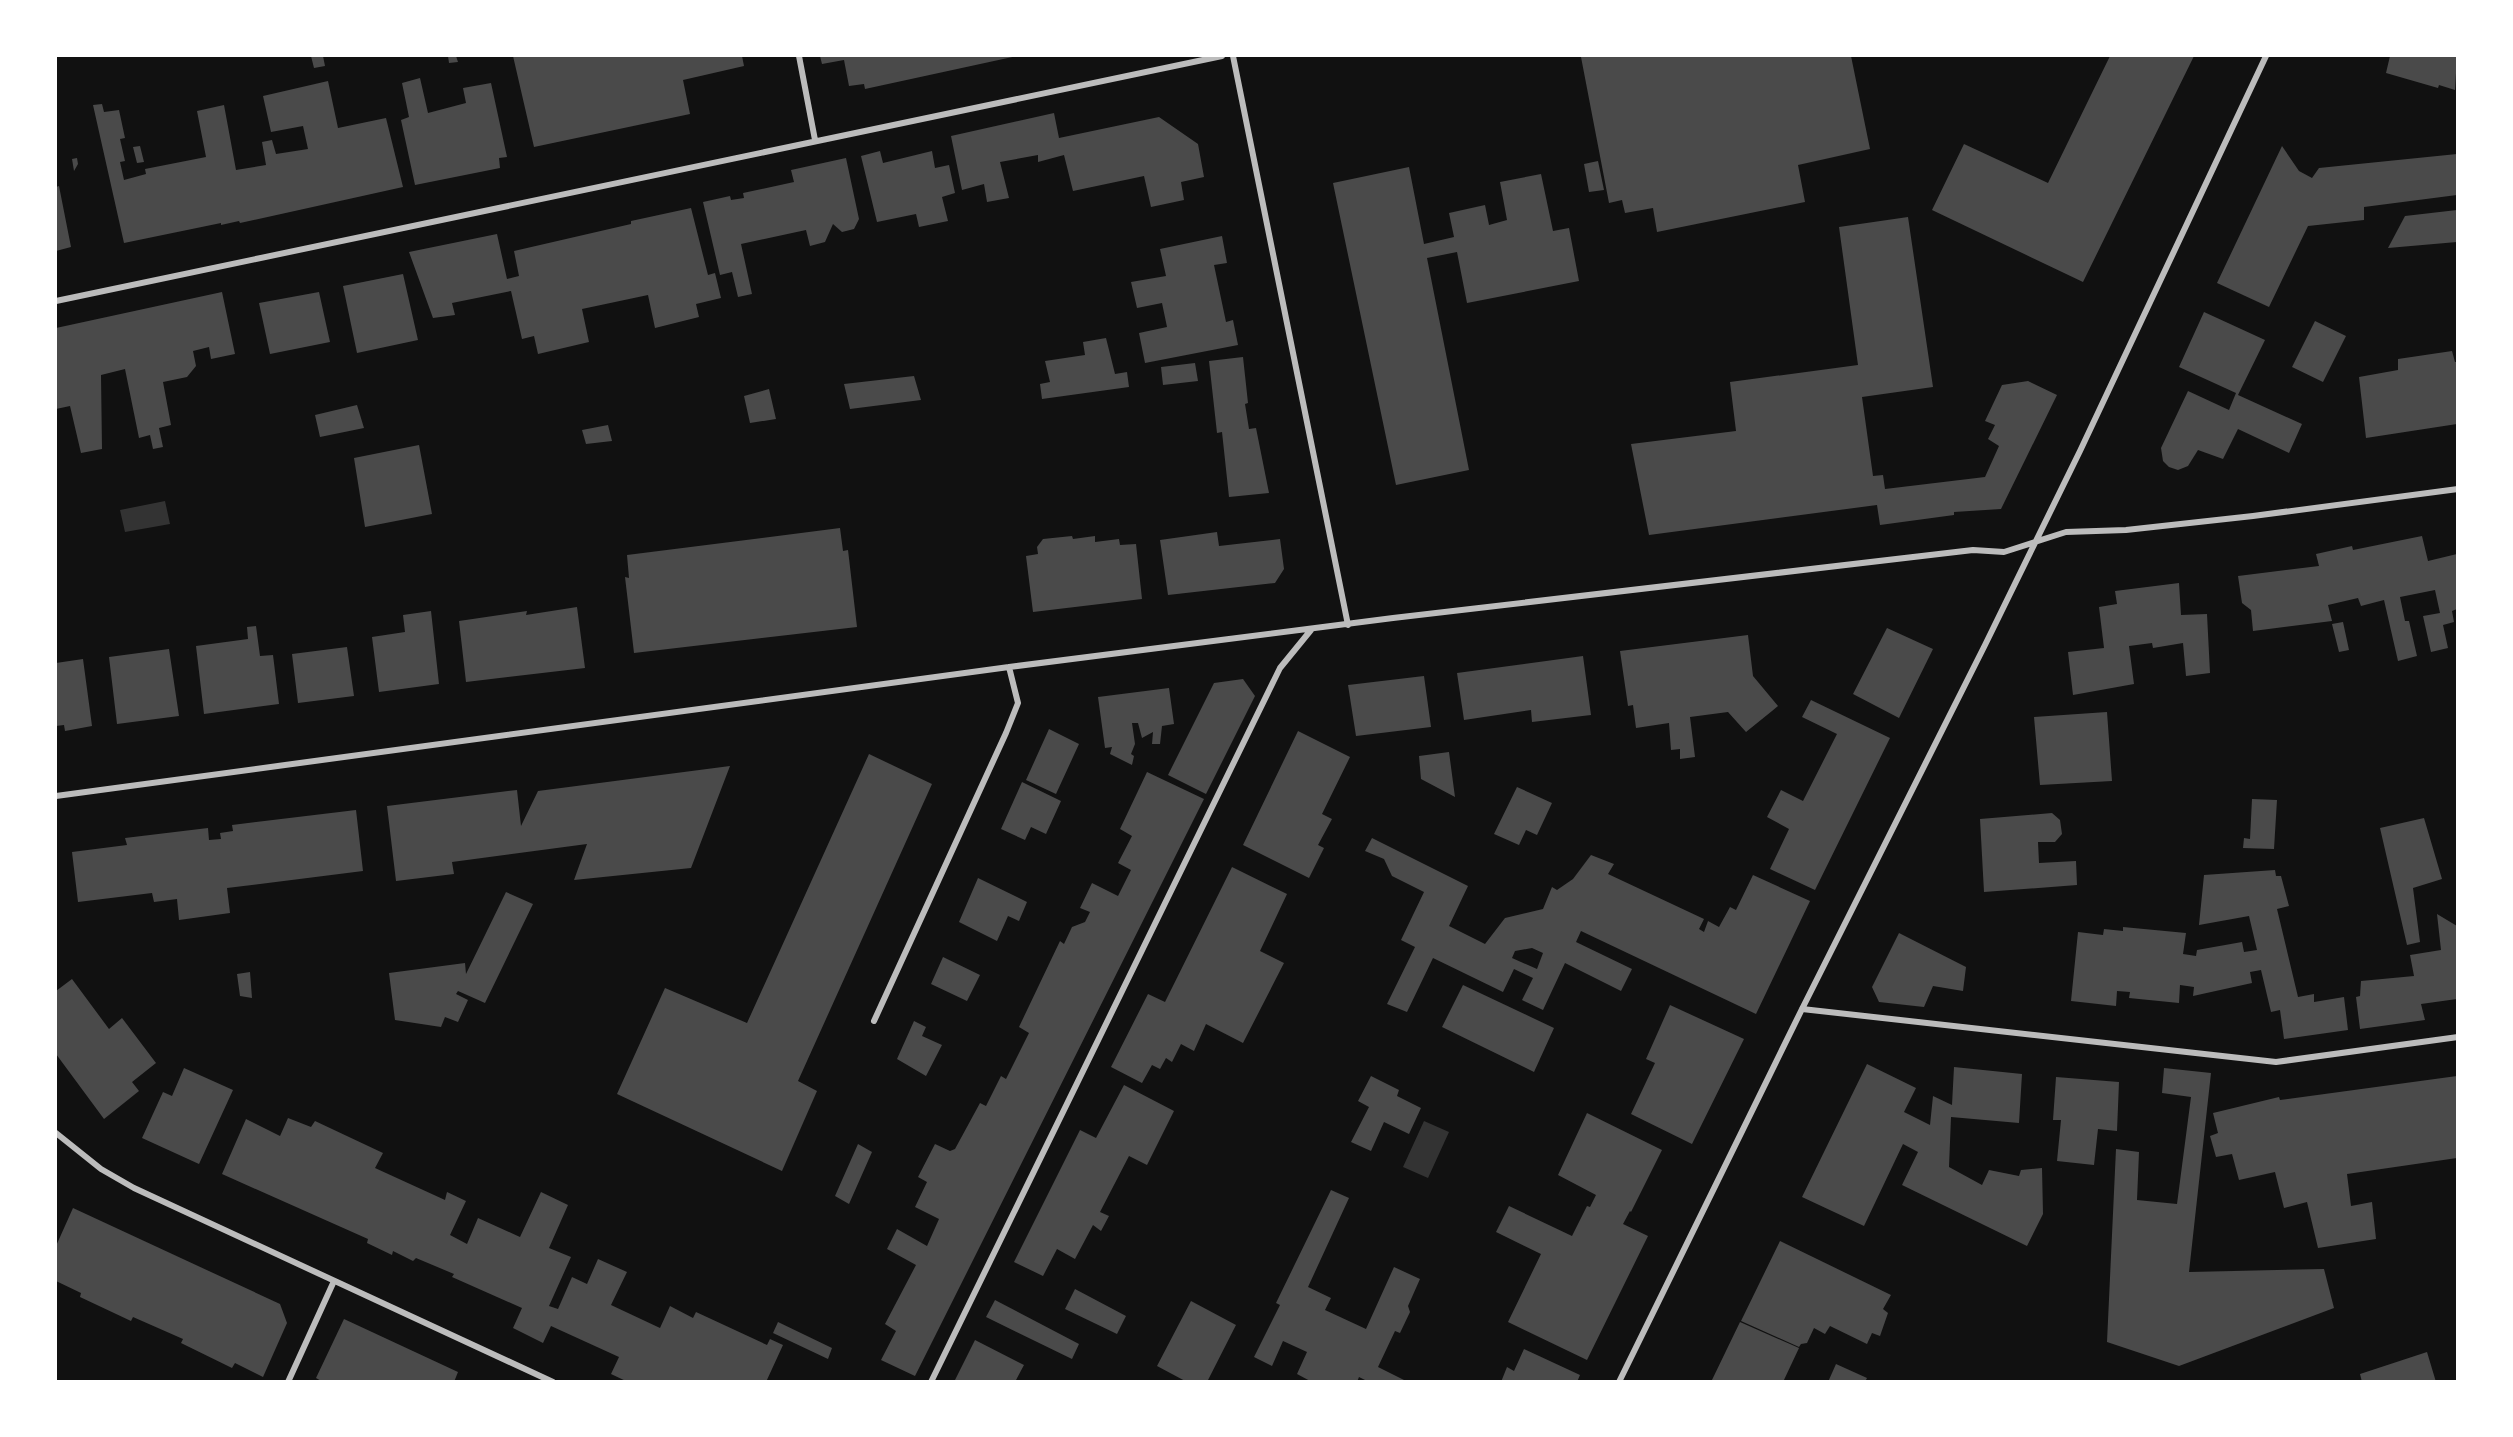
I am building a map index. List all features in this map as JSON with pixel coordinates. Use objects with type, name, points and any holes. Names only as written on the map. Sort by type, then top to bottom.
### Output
[{"type":"street","points":[[799,56],[815,140]]},
{"type":"street","points":[[56,301],[1222,56]]},
{"type":"street","points":[[1233,56],[1348,625]]},
{"type":"street","points":[[1619,1382],[2036,540],[2266,56]]},
{"type":"street","points":[[56,796],[1009,667],[1973,550],[2004,552],[2066,532],[2126,530],[2242,518],[2457,489]]},
{"type":"street","points":[[931,1382],[1280,668],[1311,630]]},
{"type":"street","points":[[874,1021],[1018,703],[1009,667]]},
{"type":"street","points":[[1802,1009],[2276,1062],[2457,1037]]},
{"type":"street","points":[[56,1133],[101,1169],[134,1188],[553,1382]]},
{"type":"street","points":[[288,1382],[334,1281]]},
{"type":"shaded area","points":[[165,501],[170,524],[125,532],[120,510]]},
{"type":"shaded area","points":[[1424,1121],[1449,1132],[1428,1178],[1403,1167]]},
{"type":"building","points":[[311,56],[323,56],[325,66],[314,68]]},
{"type":"building","points":[[448,56],[456,56],[458,62],[449,63]]},
{"type":"building","points":[[513,56],[742,56],[744,66],[683,80],[690,114],[534,147]]},
{"type":"building","points":[[820,56],[1017,56],[865,89],[864,84],[849,86],[844,60],[822,64]]},
{"type":"building","points":[[1851,56],[1870,149],[1798,165],[1805,202],[1657,232],[1653,208],[1625,213],[1622,200],[1609,203],[1581,57]]},
{"type":"building","points":[[2110,56],[2194,56],[2083,282],[1932,210],[1964,144],[2048,183]]},
{"type":"building","points":[[2390,56],[2457,56],[2455,90],[2439,85],[2438,88],[2386,73]]},
{"type":"building","points":[[420,78],[428,113],[466,103],[463,88],[491,83],[507,157],[499,158],[500,168],[415,185],[401,120],[409,117],[402,83]]},
{"type":"building","points":[[328,81],[338,128],[386,118],[403,187],[240,223],[239,221],[221,225],[221,223],[124,243],[93,105],[102,104],[104,112],[119,110],[125,138],[120,139],[125,161],[120,162],[124,180],[146,174],[145,169],[206,157],[197,111],[224,105],[236,170],[266,165],[262,142],[272,140],[276,154],[308,149],[303,126],[271,132],[263,96]]},
{"type":"building","points":[[1054,113],[1059,138],[1159,117],[1198,144],[1204,177],[1181,182],[1184,200],[1151,207],[1144,176],[1073,191],[1064,155],[1038,162],[1038,155],[1000,162],[1009,198],[987,202],[984,184],[962,190],[951,136]]},
{"type":"building","points":[[140,146],[144,162],[137,163],[133,147]]},
{"type":"building","points":[[2282,146],[2299,171],[2312,178],[2319,168],[2457,154],[2457,195],[2364,207],[2364,220],[2308,226],[2269,307],[2217,283]]},
{"type":"building","points":[[880,151],[883,163],[932,151],[935,168],[949,165],[955,193],[942,197],[948,221],[919,227],[916,214],[877,222],[861,156]]},
{"type":"building","points":[[77,158],[78,164],[74,171],[72,159]]},
{"type":"building","points":[[846,158],[859,219],[854,229],[842,232],[833,224],[825,242],[810,246],[806,230],[741,244],[752,294],[738,297],[732,272],[720,275],[703,202],[730,196],[731,200],[744,198],[743,193],[794,182],[791,170]]},
{"type":"building","points":[[1598,161],[1604,190],[1589,192],[1584,164]]},
{"type":"building","points":[[1409,167],[1424,244],[1454,237],[1449,213],[1485,205],[1489,225],[1507,220],[1500,182],[1541,174],[1553,231],[1569,228],[1579,281],[1467,303],[1457,252],[1427,258],[1469,470],[1396,485],[1333,183]]},
{"type":"building","points":[[59,186],[71,247],[56,251],[56,187]]},
{"type":"building","points":[[691,208],[708,275],[715,273],[721,298],[696,304],[699,317],[655,328],[648,295],[582,309],[589,342],[538,354],[534,336],[522,339],[511,291],[452,303],[455,315],[433,318],[409,252],[497,234],[507,279],[519,276],[514,251]]},
{"type":"building","points":[[2457,210],[2457,242],[2388,248],[2405,216]]},
{"type":"building","points":[[1908,217],[1933,387],[1862,397],[1873,476],[1883,475],[1885,489],[1985,477],[1999,446],[1988,439],[1995,425],[1985,421],[2002,385],[2028,381],[2057,395],[2001,509],[1954,512],[1954,515],[1880,525],[1877,505],[1649,535],[1631,444],[1736,431],[1730,382],[1858,365],[1839,227]]},
{"type":"building","points":[[1222,236],[1227,263],[1214,265],[1226,322],[1233,320],[1238,345],[1145,363],[1139,333],[1167,327],[1162,303],[1137,308],[1131,282],[1166,276],[1160,249]]},
{"type":"building","points":[[403,274],[418,340],[357,353],[343,286]]},
{"type":"building","points":[[222,292],[235,354],[211,359],[209,347],[193,351],[196,366],[187,377],[163,382],[171,425],[159,428],[163,447],[153,449],[150,435],[139,438],[125,369],[101,375],[102,449],[81,453],[70,406],[56,409],[56,328]]},
{"type":"building","points":[[319,292],[330,342],[270,354],[259,303]]},
{"type":"building","points":[[2204,312],[2265,340],[2238,395],[2302,424],[2289,453],[2238,429],[2223,459],[2198,450],[2188,466],[2178,470],[2169,467],[2163,461],[2161,448],[2188,391],[2229,410],[2236,393],[2179,367]]},
{"type":"building","points":[[2315,321],[2346,336],[2323,382],[2292,367]]},
{"type":"building","points":[[1106,338],[1115,374],[1127,372],[1129,387],[1042,399],[1040,384],[1050,382],[1045,361],[1085,355],[1083,342]]},
{"type":"building","points":[[2452,351],[2455,362],[2457,362],[2457,424],[2366,438],[2359,377],[2398,370],[2398,359]]},
{"type":"building","points":[[1243,357],[1248,403],[1245,404],[1249,429],[1256,428],[1269,493],[1229,497],[1222,432],[1217,433],[1209,361]]},
{"type":"building","points":[[1195,363],[1198,381],[1163,385],[1161,367]]},
{"type":"building","points":[[914,376],[921,400],[850,409],[844,384]]},
{"type":"building","points":[[769,389],[776,419],[750,423],[744,396]]},
{"type":"building","points":[[357,405],[364,428],[320,437],[315,415]]},
{"type":"building","points":[[608,425],[612,441],[586,444],[582,430]]},
{"type":"building","points":[[419,445],[432,514],[365,527],[354,458]]},
{"type":"building","points":[[840,528],[843,551],[848,550],[857,627],[634,653],[625,577],[629,578],[627,555]]},
{"type":"building","points":[[1217,532],[1219,546],[1280,539],[1284,569],[1275,583],[1168,595],[1160,540]]},
{"type":"building","points":[[1072,536],[1073,539],[1095,536],[1095,542],[1119,539],[1120,545],[1136,544],[1142,599],[1033,612],[1026,556],[1038,554],[1037,547],[1043,539]]},
{"type":"building","points":[[2422,536],[2428,561],[2457,554],[2457,609],[2452,611],[2454,622],[2443,625],[2448,648],[2431,652],[2423,616],[2440,613],[2435,590],[2400,597],[2405,621],[2409,621],[2417,656],[2398,661],[2384,600],[2361,606],[2358,598],[2328,605],[2332,621],[2253,631],[2251,610],[2242,603],[2238,576],[2319,566],[2316,554],[2352,546],[2353,550]]},
{"type":"building","points":[[2179,583],[2181,615],[2207,614],[2210,673],[2186,676],[2183,643],[2153,648],[2152,643],[2129,646],[2134,684],[2073,695],[2068,652],[2104,648],[2099,607],[2117,604],[2115,591]]},
{"type":"building","points":[[577,607],[585,668],[466,682],[459,621],[527,611],[526,615]]},
{"type":"building","points":[[431,611],[439,684],[379,692],[372,637],[405,632],[403,615]]},
{"type":"building","points":[[2343,622],[2349,650],[2339,652],[2332,624]]},
{"type":"building","points":[[256,626],[260,656],[273,655],[279,704],[204,714],[196,646],[248,639],[247,627]]},
{"type":"building","points":[[1887,628],[1933,649],[1899,718],[1853,694]]},
{"type":"building","points":[[1748,635],[1753,676],[1778,706],[1772,711],[1746,732],[1728,712],[1690,717],[1695,757],[1680,759],[1680,749],[1671,750],[1669,723],[1636,728],[1633,705],[1628,706],[1620,651]]},
{"type":"building","points":[[347,647],[354,696],[298,703],[292,654]]},
{"type":"building","points":[[169,649],[179,716],[117,724],[109,657]]},
{"type":"building","points":[[1583,656],[1591,715],[1532,722],[1531,710],[1464,720],[1457,673]]},
{"type":"building","points":[[83,659],[92,726],[65,731],[64,725],[56,726],[56,663]]},
{"type":"building","points":[[1424,676],[1431,727],[1356,736],[1348,685]]},
{"type":"building","points":[[1243,679],[1255,696],[1206,794],[1168,775],[1214,683]]},
{"type":"building","points":[[1169,688],[1174,724],[1162,726],[1160,744],[1152,744],[1153,732],[1142,738],[1138,723],[1132,723],[1135,744],[1131,754],[1134,756],[1132,765],[1110,754],[1112,747],[1105,748],[1098,697]]},
{"type":"building","points":[[1811,700],[1890,738],[1815,890],[1770,869],[1789,829],[1767,817],[1781,790],[1803,801],[1837,734],[1802,717]]},
{"type":"building","points":[[2107,712],[2112,781],[2040,785],[2034,717]]},
{"type":"building","points":[[1049,729],[1079,744],[1056,794],[1026,780]]},
{"type":"building","points":[[1298,731],[1350,757],[1322,814],[1332,819],[1318,845],[1324,848],[1309,878],[1243,845]]},
{"type":"building","points":[[1449,752],[1455,797],[1421,779],[1419,756]]},
{"type":"building","points":[[869,754],[932,784],[798,1081],[817,1091],[782,1171],[617,1094],[665,988],[747,1023]]},
{"type":"building","points":[[730,766],[691,868],[574,880],[587,844],[452,862],[454,874],[396,881],[387,806],[517,790],[521,826],[538,791]]},
{"type":"building","points":[[1147,772],[1204,799],[915,1376],[881,1360],[896,1331],[885,1324],[916,1265],[887,1249],[897,1229],[927,1246],[939,1219],[915,1207],[927,1182],[918,1177],[935,1144],[950,1151],[955,1149],[980,1103],[986,1106],[1001,1076],[1006,1079],[1029,1033],[1019,1027],[1060,941],[1064,944],[1072,927],[1085,922],[1090,912],[1080,908],[1092,883],[1118,896],[1131,870],[1118,863],[1132,836],[1120,829]]},
{"type":"building","points":[[1022,782],[1061,801],[1046,834],[1031,827],[1025,840],[1001,829]]},
{"type":"building","points":[[1517,787],[1552,803],[1537,835],[1526,830],[1519,845],[1494,834]]},
{"type":"building","points":[[2252,799],[2277,800],[2274,849],[2243,848],[2244,838],[2250,839]]},
{"type":"building","points":[[356,810],[363,871],[227,888],[230,913],[179,920],[177,899],[154,902],[152,893],[78,902],[72,852],[127,845],[125,838],[208,828],[209,840],[221,839],[220,833],[233,831],[232,825]]},
{"type":"building","points":[[2052,813],[2060,820],[2062,834],[2055,842],[2038,842],[2039,863],[2076,861],[2077,885],[1984,892],[1980,819]]},
{"type":"building","points":[[2424,818],[2442,879],[2413,888],[2420,942],[2407,945],[2380,828]]},
{"type":"building","points":[[1372,838],[1468,886],[1449,926],[1485,944],[1505,918],[1543,909],[1552,887],[1557,890],[1573,879],[1591,855],[1614,864],[1608,874],[1704,919],[1699,929],[1704,932],[1708,921],[1719,927],[1730,907],[1736,910],[1753,875],[1810,901],[1756,1014],[1581,931],[1576,942],[1632,969],[1621,991],[1565,963],[1543,1010],[1522,1000],[1533,978],[1514,969],[1503,992],[1433,958],[1407,1012],[1387,1004],[1415,947],[1401,940],[1424,892],[1392,876],[1384,859],[1365,851]],"holes":[[[1532,948],[1543,953],[1537,969],[1512,958],[1515,951]]]},
{"type":"building","points":[[1232,867],[1287,894],[1260,951],[1284,963],[1243,1043],[1206,1024],[1194,1051],[1181,1044],[1172,1062],[1166,1058],[1160,1069],[1152,1065],[1142,1083],[1111,1067],[1148,994],[1165,1002]]},
{"type":"building","points":[[2275,870],[2276,876],[2281,876],[2289,906],[2277,909],[2298,997],[2314,994],[2314,1002],[2344,997],[2348,1030],[2284,1039],[2280,1010],[2271,1012],[2261,970],[2250,972],[2252,983],[2193,996],[2194,987],[2180,985],[2179,1003],[2129,998],[2130,992],[2117,991],[2116,1006],[2071,1001],[2078,932],[2103,935],[2104,929],[2123,931],[2123,927],[2186,933],[2183,954],[2196,956],[2197,950],[2242,942],[2244,952],[2257,950],[2249,916],[2199,925],[2204,875]]},
{"type":"building","points":[[978,878],[1027,902],[1019,921],[1008,916],[997,941],[959,922]]},
{"type":"building","points":[[506,892],[533,904],[485,1003],[458,991],[456,994],[468,1000],[458,1022],[445,1017],[441,1027],[395,1020],[389,973],[465,963],[466,974]]},
{"type":"building","points":[[2437,914],[2457,926],[2457,999],[2421,1004],[2425,1020],[2360,1029],[2356,997],[2360,996],[2361,981],[2414,976],[2410,955],[2441,950]]},
{"type":"building","points":[[1899,933],[1966,967],[1963,991],[1933,986],[1924,1007],[1879,1002],[1872,987]]},
{"type":"building","points":[[943,957],[980,975],[967,1001],[931,984]]},
{"type":"building","points":[[250,972],[252,998],[240,996],[237,974]]},
{"type":"building","points":[[72,979],[109,1029],[122,1018],[156,1063],[132,1082],[139,1091],[104,1119],[56,1054],[56,991]]},
{"type":"building","points":[[1463,985],[1554,1028],[1534,1072],[1442,1027]]},
{"type":"building","points":[[1670,1005],[1744,1039],[1692,1144],[1631,1114],[1655,1063],[1646,1059]]},
{"type":"building","points":[[914,1021],[926,1027],[922,1036],[942,1045],[926,1076],[897,1059]]},
{"type":"building","points":[[1867,1064],[1916,1088],[1904,1112],[1930,1125],[1933,1096],[1952,1105],[1954,1067],[2022,1074],[2019,1123],[1951,1117],[1949,1167],[1982,1185],[1989,1170],[2019,1176],[2021,1170],[2042,1168],[2043,1214],[2027,1246],[1902,1185],[1918,1152],[1903,1144],[1864,1226],[1802,1197]]},
{"type":"building","points":[[184,1068],[233,1090],[199,1164],[142,1138],[163,1092],[172,1096]]},
{"type":"building","points":[[2164,1068],[2211,1073],[2189,1272],[2324,1269],[2334,1308],[2179,1366],[2107,1342],[2116,1149],[2139,1152],[2137,1200],[2177,1204],[2191,1097],[2162,1093]]},
{"type":"building","points":[[1371,1076],[1399,1090],[1397,1096],[1421,1108],[1409,1134],[1384,1122],[1371,1151],[1351,1142],[1369,1107],[1358,1101]]},
{"type":"building","points":[[2457,1076],[2457,1158],[2347,1174],[2351,1206],[2372,1202],[2376,1239],[2318,1248],[2307,1202],[2284,1208],[2275,1172],[2239,1180],[2232,1154],[2216,1157],[2210,1136],[2218,1133],[2213,1113],[2279,1097],[2280,1100]]},
{"type":"building","points":[[2056,1077],[2119,1082],[2117,1131],[2098,1129],[2094,1165],[2057,1161],[2061,1120],[2053,1120]]},
{"type":"building","points":[[1124,1085],[1174,1111],[1147,1165],[1129,1156],[1100,1212],[1109,1216],[1101,1231],[1093,1225],[1075,1259],[1057,1249],[1043,1276],[1014,1262],[1080,1130],[1096,1138]]},
{"type":"building","points":[[1587,1113],[1662,1150],[1623,1224],[1648,1236],[1587,1360],[1508,1322],[1541,1254],[1496,1232],[1509,1206],[1572,1236],[1587,1206],[1590,1207],[1596,1195],[1558,1175]]},
{"type":"building","points":[[288,1118],[311,1127],[315,1121],[383,1153],[375,1168],[445,1200],[447,1192],[466,1201],[450,1235],[467,1244],[478,1218],[520,1237],[541,1192],[568,1205],[549,1248],[571,1257],[549,1306],[558,1309],[572,1277],[587,1284],[598,1259],[627,1272],[611,1305],[660,1328],[670,1306],[693,1318],[696,1312],[767,1345],[770,1339],[783,1345],[766,1382],[628,1382],[611,1374],[619,1357],[551,1326],[543,1343],[513,1328],[522,1308],[452,1277],[454,1274],[416,1258],[413,1261],[393,1251],[392,1255],[367,1243],[368,1239],[222,1174],[246,1119],[280,1136]]},
{"type":"building","points":[[858,1144],[872,1152],[849,1204],[835,1196]]},
{"type":"building","points":[[1331,1190],[1349,1198],[1308,1287],[1331,1298],[1325,1310],[1366,1329],[1394,1267],[1420,1279],[1408,1306],[1410,1312],[1400,1333],[1395,1331],[1378,1367],[1408,1382],[1369,1382],[1359,1377],[1357,1382],[1312,1382],[1297,1374],[1307,1352],[1283,1341],[1272,1366],[1254,1357],[1280,1305],[1276,1303]]},
{"type":"building","points":[[73,1208],[280,1304],[287,1323],[263,1377],[235,1363],[232,1368],[181,1343],[183,1339],[133,1317],[131,1321],[80,1297],[81,1293],[56,1281],[56,1246]]},
{"type":"building","points":[[1780,1241],[1891,1295],[1883,1309],[1888,1313],[1880,1336],[1872,1333],[1867,1344],[1830,1326],[1825,1334],[1814,1328],[1807,1343],[1799,1347],[1741,1321]]},
{"type":"building","points":[[1075,1289],[1126,1316],[1117,1334],[1065,1309]]},
{"type":"building","points":[[995,1300],[1079,1344],[1072,1359],[986,1317]]},
{"type":"building","points":[[1191,1301],[1236,1325],[1207,1382],[1187,1382],[1157,1366]]},
{"type":"building","points":[[344,1319],[458,1372],[454,1382],[323,1382],[316,1378]]},
{"type":"building","points":[[778,1322],[832,1348],[828,1359],[773,1333]]},
{"type":"building","points":[[1740,1322],[1799,1348],[1783,1382],[1711,1382]]},
{"type":"building","points":[[975,1340],[1024,1365],[1015,1382],[954,1382]]},
{"type":"building","points":[[1524,1349],[1580,1375],[1577,1382],[1501,1382],[1507,1367],[1514,1371]]},
{"type":"building","points":[[2427,1352],[2436,1382],[2362,1382],[2360,1374]]},
{"type":"building","points":[[1836,1364],[1867,1378],[1865,1382],[1828,1382]]}]
